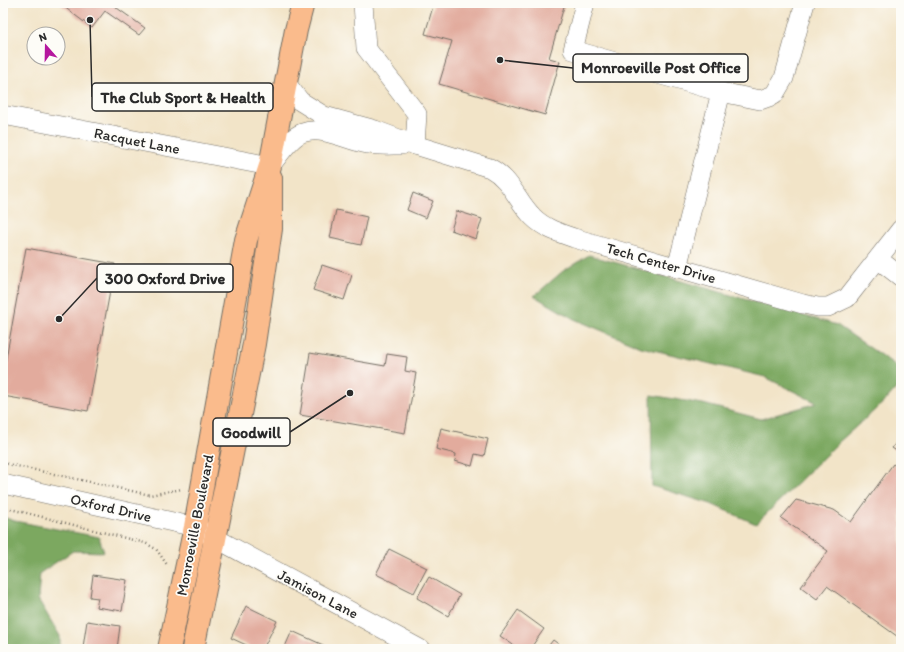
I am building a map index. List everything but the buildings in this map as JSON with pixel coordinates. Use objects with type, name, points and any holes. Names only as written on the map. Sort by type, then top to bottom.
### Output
[{"type":"main road","name":"Monroeville Boulevard","points":[[169,649],[195,527],[246,240],[270,166],[285,82],[303,3]]},
{"type":"main road","name":"Monroeville Boulevard","points":[[193,649],[254,344],[270,235],[270,166]]},
{"type":"street","points":[[363,3],[366,48],[417,114],[415,146]]},
{"type":"street","points":[[585,3],[574,50],[722,92],[760,100],[774,95],[784,78],[805,3]]},
{"type":"street","name":"Tech Center Drive","points":[[285,82],[300,101],[324,116],[375,130],[415,146],[472,162],[499,173],[509,182],[534,217],[552,230],[803,304],[823,307],[838,303],[846,298],[901,229]]},
{"type":"street","points":[[677,268],[722,92]]},
{"type":"street","name":"Racquet Lane","points":[[3,115],[270,166]]},
{"type":"street","name":"Tech Center Drive","points":[[270,166],[290,141],[301,133],[312,131],[322,132],[367,144],[415,146]]},
{"type":"street","points":[[878,259],[901,277]]},
{"type":"street","name":"Oxford Drive","points":[[3,484],[195,527],[216,539]]},
{"type":"street","name":"Jamison Lane","points":[[216,539],[420,649]]},
{"type":"path","points":[[3,463],[150,495],[182,489]]},
{"type":"path","points":[[3,507],[145,543],[156,549],[170,568]]},
{"type":"green space","points":[[589,255],[837,325],[901,369],[901,383],[885,401],[840,441],[756,524],[711,504],[652,486],[651,395],[703,404],[761,419],[817,403],[765,377],[641,347],[574,319],[534,296],[563,271]]},
{"type":"green space","points":[[3,517],[15,521],[99,537],[104,552],[73,551],[40,573],[38,599],[60,636],[60,649],[3,649]]},
{"type":"place","name":"The Club Sport & Health","points":[[90,20]]},
{"type":"place","name":"Monroeville Post Office","points":[[500,60]]},
{"type":"place","name":"300 Oxford Drive","points":[[59,319]]},
{"type":"place","name":"Goodwill","points":[[350,393]]}]
